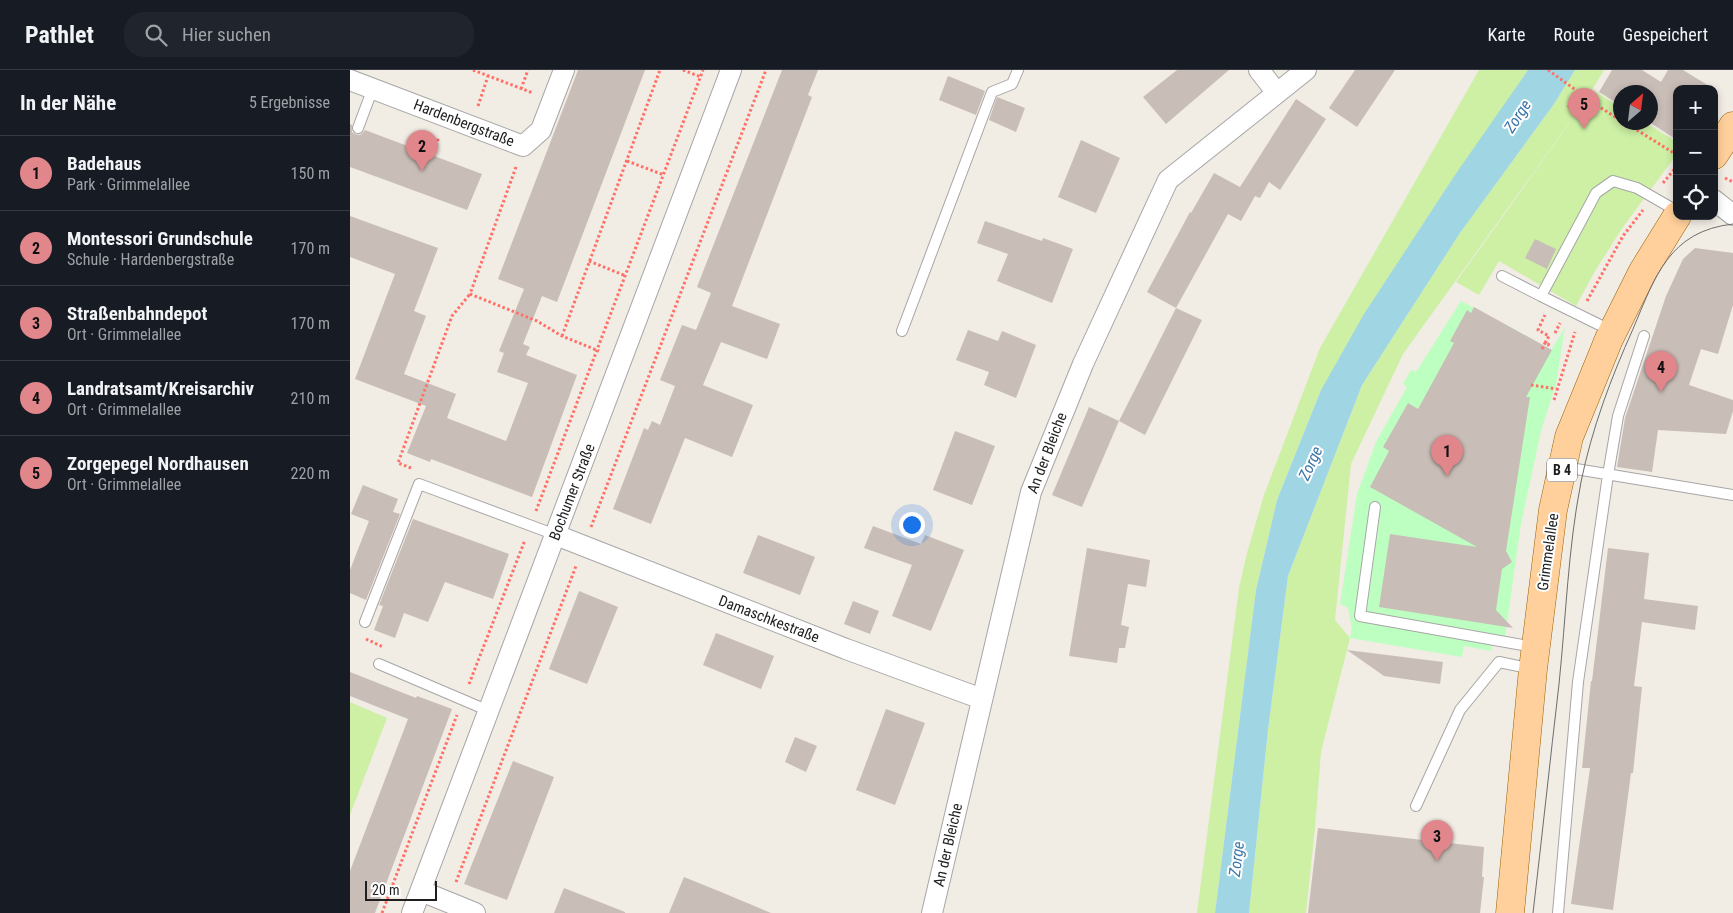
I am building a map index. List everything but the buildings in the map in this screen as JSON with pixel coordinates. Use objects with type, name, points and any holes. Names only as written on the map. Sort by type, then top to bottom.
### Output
[{"type":"main road","points":[[1718,149],[1733,126]]},
{"type":"main road","name":"Grimmelallee","points":[[1510,913],[1534,658],[1553,510],[1569,437],[1612,331],[1643,271],[1675,220]]},
{"type":"street","name":"Hardenbergstraße","points":[[350,80],[523,146],[541,130],[564,70]]},
{"type":"street","name":"Bochumer Straße","points":[[412,913],[731,70]]},
{"type":"street","points":[[1259,70],[1277,93]]},
{"type":"street","name":"An der Bleiche","points":[[932,913],[1031,492],[1083,364],[1168,180],[1306,70]]},
{"type":"street","points":[[1718,203],[1733,215]]},
{"type":"street","name":"Damaschkestraße","points":[[556,535],[846,649],[982,699]]},
{"type":"street","points":[[420,891],[475,913]]},
{"type":"lane","points":[[902,331],[992,92],[1012,84],[1018,70]]},
{"type":"lane","points":[[358,128],[373,88]]},
{"type":"lane","points":[[1540,296],[1596,193],[1613,182],[1636,188],[1673,209]]},
{"type":"lane","points":[[1502,276],[1612,331]]},
{"type":"lane","points":[[1558,913],[1578,682],[1608,475],[1618,416],[1644,336]]},
{"type":"lane","points":[[1563,466],[1608,475],[1733,494]]},
{"type":"lane","points":[[365,622],[419,484],[556,535]]},
{"type":"lane","points":[[1375,507],[1360,616],[1534,658]]},
{"type":"lane","points":[[1416,806],[1460,710],[1499,662],[1534,658]]},
{"type":"lane","points":[[379,664],[489,711]]},
{"type":"path","points":[[473,70],[552,100]]},
{"type":"path","points":[[521,89],[528,70]]},
{"type":"path","points":[[562,336],[660,70]]},
{"type":"path","points":[[683,70],[701,77]]},
{"type":"path","points":[[382,913],[598,351],[703,70]]},
{"type":"path","points":[[449,902],[583,546],[766,70]]},
{"type":"path","points":[[1548,70],[1613,116]]},
{"type":"path","points":[[471,126],[488,76]]},
{"type":"path","points":[[1568,105],[1585,117],[1594,104]]},
{"type":"path","points":[[1637,130],[1673,153]]},
{"type":"path","points":[[419,484],[424,473],[398,463],[452,316],[470,294],[523,146]]},
{"type":"path","points":[[627,161],[664,175]]},
{"type":"path","points":[[590,260],[626,276]]},
{"type":"path","points":[[470,294],[537,321],[562,336],[650,372]]},
{"type":"path","points":[[1538,330],[1549,336],[1542,349]]},
{"type":"path","points":[[1545,343],[1548,345],[1550,342]]},
{"type":"path","points":[[1531,385],[1557,389]]},
{"type":"green space","points":[[1479,70],[1528,70],[1321,390],[1277,500],[1256,590],[1215,913],[1197,913],[1239,588],[1264,495],[1320,348]]},
{"type":"green space","points":[[1575,70],[1604,70],[1587,98],[1403,354],[1351,464],[1335,620],[1350,638],[1321,752],[1306,913],[1249,913],[1268,730],[1288,576],[1362,385],[1460,233],[1554,104]]},
{"type":"green space","points":[[1593,90],[1613,103],[1613,130],[1657,130],[1673,140],[1673,159],[1623,227],[1595,271],[1576,306],[1499,261],[1479,295],[1456,282]]},
{"type":"green space","points":[[1461,301],[1534,340],[1532,344],[1549,354],[1565,327],[1556,384],[1541,431],[1521,524],[1505,637],[1493,636],[1491,651],[1464,646],[1462,657],[1350,638],[1352,628],[1348,608],[1340,604],[1357,494],[1376,442],[1407,387],[1403,384],[1411,370],[1416,372]]},
{"type":"green space","points":[[350,702],[387,718],[350,815]]},
{"type":"water","name":"Zorge","points":[[1528,70],[1575,70],[1554,104],[1460,233],[1362,385],[1288,576],[1268,730],[1249,913],[1215,913],[1256,590],[1277,500],[1321,390],[1364,314],[1455,175]]},
{"type":"tram line","points":[[1533,913],[1559,684],[1573,532],[1585,462],[1610,385],[1657,275],[1667,260],[1693,236],[1711,228],[1733,224]]},
{"type":"place","name":"Zorgepegel Nordhausen","points":[[1584,129]]},
{"type":"place","name":"Montessori Grundschule","points":[[422,171]]},
{"type":"place","name":"Landratsamt/Kreisarchiv","points":[[1661,392]]},
{"type":"place","name":"Badehaus","points":[[1447,476]]},
{"type":"place","name":"Straßenbahndepot","points":[[1437,861]]}]
